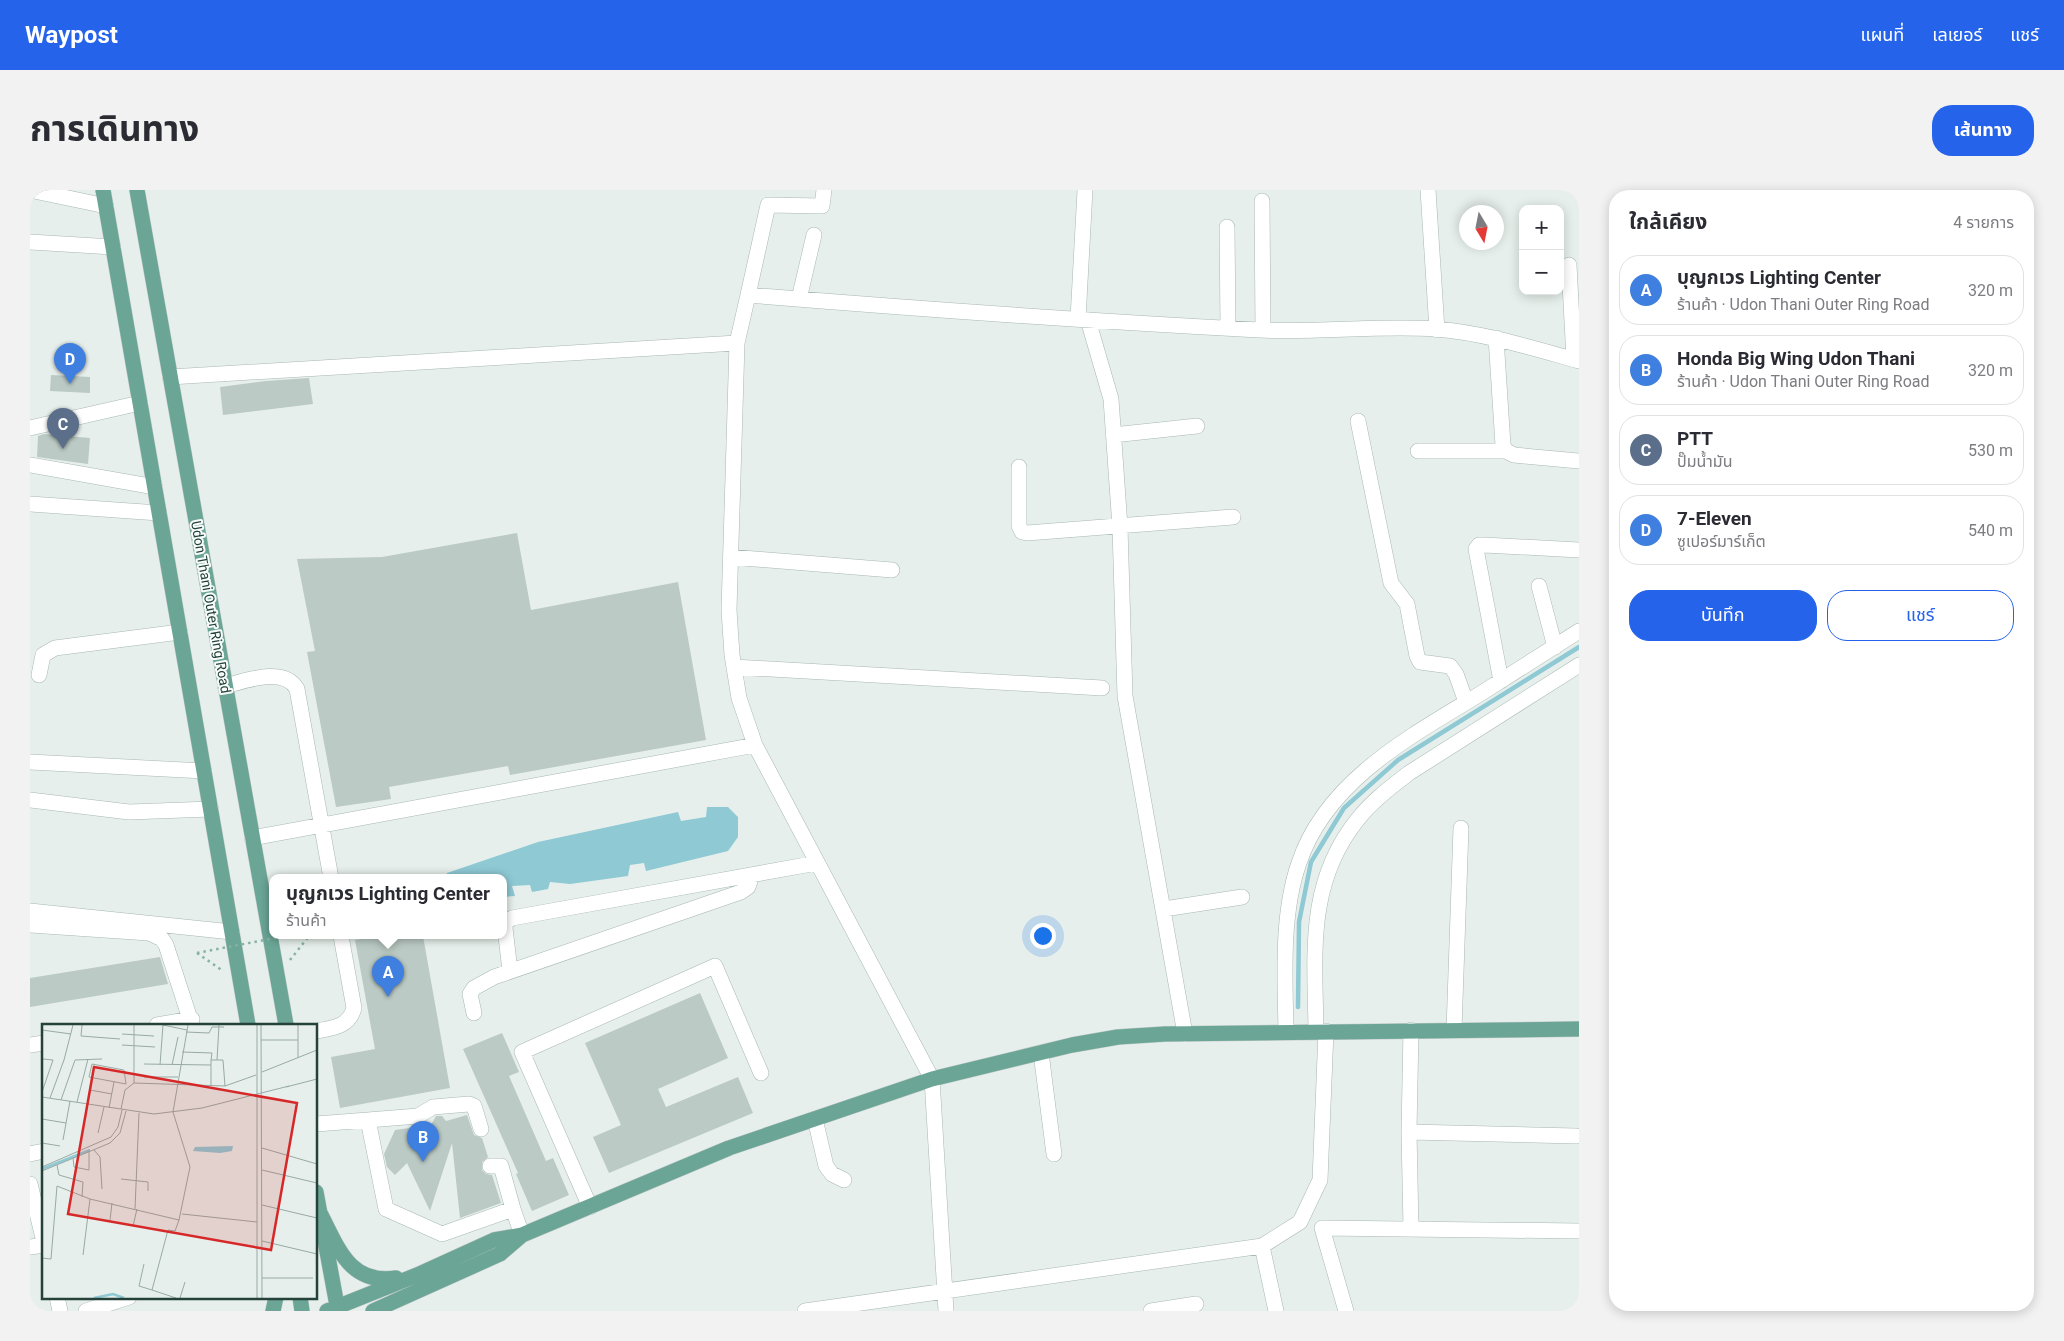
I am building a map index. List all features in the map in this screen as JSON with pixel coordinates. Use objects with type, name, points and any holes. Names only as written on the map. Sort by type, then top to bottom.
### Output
[{"type":"main road","points":[[103,190],[248,1024]]},
{"type":"main road","name":"Udon Thani Outer Ring Road","points":[[137,190],[269,932]]},
{"type":"main road","name":"Udon Thani Outer Ring Road","points":[[270,939],[286,1024]]},
{"type":"main road","points":[[373,1311],[418,1282],[494,1240],[522,1236],[729,1148],[932,1079],[1042,1053],[1118,1037],[1185,1034],[1286,1031],[1579,1029]]},
{"type":"main road","points":[[318,1202],[334,1309],[418,1282]]},
{"type":"main road","points":[[320,1213],[345,1261],[368,1278],[418,1282]]},
{"type":"main road","points":[[392,1311],[418,1282]]},
{"type":"main road","points":[[273,1311],[276,1298]]},
{"type":"main road","points":[[300,1298],[302,1311]]},
{"type":"street","points":[[30,190],[106,206]]},
{"type":"street","points":[[824,190],[822,206],[768,205],[738,343],[729,610],[734,667],[739,698],[755,746],[932,1079],[946,1311]]},
{"type":"street","points":[[1084,190],[1083,319],[1111,398],[1120,527],[1126,696],[1185,1034]]},
{"type":"street","points":[[1428,190],[1436,330]]},
{"type":"street","points":[[1262,201],[1263,330]]},
{"type":"street","points":[[1227,227],[1228,328]]},
{"type":"street","points":[[799,299],[814,235]]},
{"type":"street","points":[[30,242],[113,247]]},
{"type":"street","points":[[748,295],[940,311],[1263,330],[1394,328],[1436,330],[1496,338],[1576,360],[1569,265]]},
{"type":"street","points":[[1496,338],[1503,445],[1506,451]]},
{"type":"street","points":[[170,378],[738,343]]},
{"type":"street","points":[[30,428],[140,403]]},
{"type":"street","points":[[1358,421],[1392,583],[1407,604],[1416,656],[1420,662],[1450,666],[1456,674],[1466,702]]},
{"type":"street","points":[[1113,435],[1197,426]]},
{"type":"street","points":[[1418,451],[1506,451],[1514,455],[1579,461]]},
{"type":"street","points":[[30,465],[155,487]]},
{"type":"street","points":[[1019,468],[1019,526],[1022,532],[1026,533],[1233,517]]},
{"type":"street","points":[[30,504],[159,513]]},
{"type":"street","points":[[1500,681],[1476,549],[1479,545],[1484,544],[1579,550]]},
{"type":"street","points":[[731,557],[892,570]]},
{"type":"street","points":[[1539,586],[1555,647]]},
{"type":"street","points":[[40,675],[43,655],[54,648],[180,632]]},
{"type":"street","points":[[1286,1031],[1285,983],[1290,894],[1299,862],[1314,829],[1333,803],[1360,775],[1390,750],[1579,632]]},
{"type":"street","points":[[805,1311],[1262,1246],[1300,1222],[1320,1180],[1321,1031],[1314,950],[1320,897],[1327,869],[1357,819],[1384,792],[1409,773],[1579,665]]},
{"type":"street","points":[[734,667],[1102,688]]},
{"type":"street","points":[[225,686],[277,676],[294,683],[297,689],[330,874]]},
{"type":"street","points":[[252,838],[755,746]]},
{"type":"street","points":[[30,762],[204,771]]},
{"type":"street","points":[[30,800],[129,812],[211,809]]},
{"type":"street","points":[[1454,1030],[1461,828]]},
{"type":"street","points":[[507,921],[512,918],[817,863]]},
{"type":"street","points":[[474,1013],[470,994],[474,988],[510,970],[741,892],[748,887],[752,875]]},
{"type":"street","points":[[1164,909],[1242,897]]},
{"type":"street","points":[[30,911],[232,932]]},
{"type":"street","points":[[30,925],[148,933],[162,939],[166,945],[192,1022],[169,1024]]},
{"type":"street","points":[[318,1030],[343,1024],[352,1017],[354,1008],[342,939]]},
{"type":"street","points":[[506,939],[510,970]]},
{"type":"street","points":[[590,1206],[522,1052],[715,966],[761,1073]]},
{"type":"street","points":[[1411,1030],[1409,1132],[1411,1228]]},
{"type":"street","points":[[1042,1053],[1054,1154]]},
{"type":"street","points":[[318,1124],[418,1116],[433,1107],[469,1104],[474,1106],[481,1129]]},
{"type":"street","points":[[814,1119],[826,1166],[832,1174],[844,1180]]},
{"type":"street","points":[[368,1120],[386,1209],[442,1234],[513,1209]]},
{"type":"street","points":[[1409,1132],[1576,1136]]},
{"type":"street","points":[[490,1166],[500,1166],[522,1236]]},
{"type":"street","points":[[30,1184],[42,1235]]},
{"type":"street","points":[[1346,1311],[1322,1228],[1579,1231]]},
{"type":"street","points":[[1262,1246],[1276,1311]]},
{"type":"street","points":[[57,1298],[60,1311]]},
{"type":"street","points":[[86,1311],[126,1298]]},
{"type":"street","points":[[1151,1311],[1196,1304]]},
{"type":"path","points":[[241,983],[197,953],[269,939]]},
{"type":"path","points":[[277,976],[307,939]]},
{"type":"water","points":[[707,807],[728,807],[738,817],[738,837],[728,851],[646,871],[644,863],[630,865],[628,876],[570,884],[550,882],[548,889],[532,892],[530,885],[512,886],[515,896],[507,897],[507,874],[447,874],[538,842],[678,812],[681,821],[706,817]]},
{"type":"building","points":[[51,375],[90,377],[90,393],[50,391]]},
{"type":"building","points":[[309,378],[313,404],[223,415],[220,387]]},
{"type":"building","points":[[44,434],[90,438],[88,464],[37,457],[38,436]]},
{"type":"building","points":[[517,533],[531,610],[678,582],[706,740],[510,775],[508,766],[389,787],[391,799],[336,807],[307,652],[315,651],[297,559],[382,557]]},
{"type":"building","points":[[424,939],[450,1088],[340,1108],[331,1057],[375,1049],[355,940]]},
{"type":"building","points":[[160,957],[168,984],[30,1007],[30,978]]},
{"type":"building","points":[[700,993],[728,1058],[658,1089],[666,1107],[738,1077],[753,1113],[609,1173],[593,1137],[621,1125],[585,1043]]},
{"type":"building","points":[[502,1033],[519,1072],[509,1076],[546,1161],[553,1158],[569,1195],[532,1211],[516,1174],[518,1173],[463,1049]]},
{"type":"building","points":[[467,1115],[474,1135],[482,1138],[488,1157],[482,1162],[482,1170],[486,1174],[492,1175],[501,1203],[460,1218],[452,1143],[430,1211],[407,1163],[395,1175],[387,1167],[384,1154],[395,1130],[431,1125],[436,1116],[442,1116],[446,1121]]},
{"type":"waterway","points":[[1298,1007],[1299,922],[1311,862],[1344,808],[1398,760],[1579,647]]},
{"type":"place","name":"7-Eleven","points":[[70,384]]},
{"type":"place","name":"PTT","points":[[63,449]]},
{"type":"place","name":"บุญกเวร Lighting Center","points":[[388,997]]},
{"type":"place","name":"Honda Big Wing Udon Thani","points":[[423,1162]]}]
